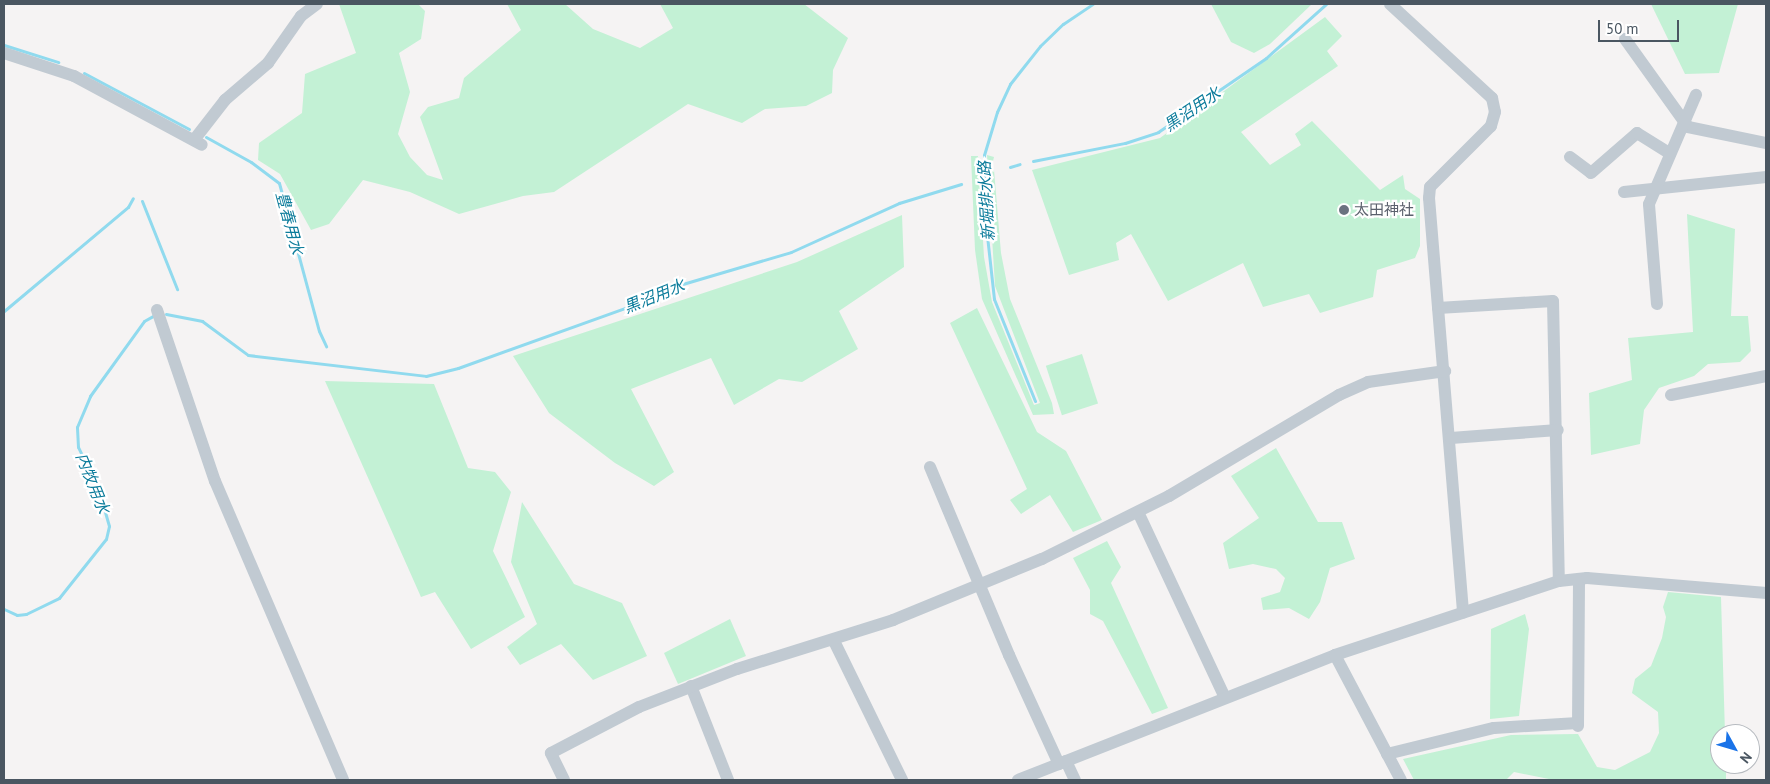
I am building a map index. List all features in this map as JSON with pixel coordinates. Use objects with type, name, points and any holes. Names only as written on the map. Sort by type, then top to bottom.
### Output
[{"type":"street","points":[[4,53],[74,76],[198,142],[207,124],[226,100],[268,63],[301,16],[317,4]]},
{"type":"street","points":[[1390,4],[1492,98],[1495,112],[1491,126],[1430,187],[1438,308],[1446,371],[1463,613]]},
{"type":"street","points":[[1625,39],[1688,127],[1766,143]]},
{"type":"street","points":[[1657,304],[1649,204],[1654,187],[1696,95]]},
{"type":"street","points":[[1570,157],[1591,173],[1637,133],[1670,154]]},
{"type":"street","points":[[1624,192],[1654,187],[1766,177]]},
{"type":"street","points":[[1438,308],[1553,301],[1558,430],[1559,581]]},
{"type":"street","points":[[157,310],[215,481],[343,780]]},
{"type":"street","points":[[564,780],[551,753],[639,707],[737,669],[834,641],[982,585],[1138,512],[1354,388],[1368,382],[1446,371]]},
{"type":"street","points":[[1671,395],[1766,376]]},
{"type":"street","points":[[1451,438],[1558,430]]},
{"type":"street","points":[[930,467],[982,585],[1009,655],[1074,780]]},
{"type":"street","points":[[1138,512],[1225,698]]},
{"type":"street","points":[[1387,754],[1494,728],[1578,725],[1580,579]]},
{"type":"street","points":[[1018,780],[1335,655],[1559,581],[1580,579],[1766,593]]},
{"type":"street","points":[[834,641],[902,780]]},
{"type":"street","points":[[1335,655],[1401,780]]},
{"type":"street","points":[[691,686],[728,780]]},
{"type":"green space","points":[[339,4],[418,4],[425,11],[421,39],[399,53],[410,92],[398,134],[410,157],[427,175],[443,180],[420,117],[428,107],[459,98],[464,78],[521,30],[507,4],[565,4],[593,29],[640,48],[673,28],[660,4],[804,4],[848,38],[833,70],[832,93],[806,106],[765,109],[742,123],[688,104],[554,192],[523,196],[459,214],[410,192],[363,180],[329,224],[311,230],[280,174],[258,160],[259,143],[302,113],[305,74],[356,53]]},
{"type":"green space","points":[[1211,4],[1312,4],[1270,44],[1254,53],[1231,42]]},
{"type":"green space","points":[[1651,4],[1738,4],[1719,73],[1685,74]]},
{"type":"green space","points":[[1325,17],[1342,36],[1327,51],[1338,66],[1241,132],[1270,165],[1301,145],[1295,134],[1312,121],[1380,190],[1403,175],[1405,189],[1420,199],[1420,246],[1415,258],[1377,270],[1373,297],[1320,313],[1309,294],[1263,307],[1243,263],[1168,301],[1131,234],[1116,243],[1119,260],[1069,275],[1032,170],[1160,138]]},
{"type":"green space","points":[[987,155],[994,157],[991,169],[994,170],[1001,253],[1010,299],[1052,403],[1054,414],[1033,415],[982,299],[975,250],[971,156],[978,156],[984,257],[992,302],[1034,405],[1040,403],[995,286]]},
{"type":"green space","points":[[1687,214],[1735,229],[1731,316],[1748,316],[1751,351],[1740,362],[1708,364],[1694,376],[1659,388],[1644,410],[1640,444],[1591,455],[1589,393],[1632,380],[1628,338],[1693,332]]},
{"type":"green space","points":[[902,215],[904,267],[839,311],[858,349],[802,382],[779,379],[734,405],[711,358],[631,389],[674,472],[654,486],[615,463],[549,413],[513,356],[797,262]]},
{"type":"green space","points":[[977,308],[1037,432],[1066,451],[1102,520],[1073,532],[1050,495],[1021,514],[1010,500],[1027,489],[950,323]]},
{"type":"green space","points":[[1082,354],[1098,403],[1062,415],[1046,366]]},
{"type":"green space","points":[[325,381],[434,384],[468,468],[495,472],[511,492],[493,551],[525,617],[471,649],[435,592],[421,597]]},
{"type":"green space","points":[[1276,448],[1318,522],[1342,522],[1355,559],[1330,568],[1320,602],[1309,619],[1289,608],[1263,610],[1261,598],[1280,592],[1285,578],[1276,569],[1253,564],[1229,569],[1223,543],[1259,518],[1231,476]]},
{"type":"green space","points":[[522,502],[574,584],[622,603],[647,656],[593,680],[561,644],[520,665],[507,647],[537,624],[511,562]]},
{"type":"green space","points":[[1107,541],[1121,567],[1111,583],[1168,708],[1152,714],[1103,621],[1090,614],[1090,590],[1073,558]]},
{"type":"green space","points":[[1668,592],[1721,597],[1725,724],[1710,724],[1710,774],[1726,774],[1726,780],[1554,780],[1514,772],[1506,780],[1414,780],[1403,759],[1511,735],[1578,734],[1597,767],[1615,770],[1650,752],[1659,733],[1658,712],[1632,693],[1635,679],[1651,666],[1662,638],[1666,617],[1663,607]]},
{"type":"green space","points":[[1525,614],[1529,629],[1519,716],[1490,719],[1491,629]]},
{"type":"green space","points":[[730,619],[746,656],[678,684],[664,653]]},
{"type":"waterway","name":"新堀排水路","points":[[1035,401],[994,299],[984,209],[984,155],[997,112],[1010,84],[1040,46],[1063,24],[1093,4]]},
{"type":"waterway","name":"黒沼用水","points":[[1033,161],[1125,143],[1158,132],[1266,58],[1326,4]]},
{"type":"waterway","name":"豊春用水","points":[[4,45],[58,62]]},
{"type":"waterway","name":"豊春用水","points":[[84,73],[189,129]]},
{"type":"waterway","name":"豊春用水","points":[[206,137],[251,162],[279,183],[319,331],[326,346]]},
{"type":"waterway","name":"黒沼用水","points":[[1010,167],[1020,164]]},
{"type":"waterway","name":"黒沼用水","points":[[166,314],[202,321],[248,355],[426,376],[458,368],[625,308],[669,288],[791,252],[899,203],[961,184]]},
{"type":"waterway","points":[[4,311],[128,207],[133,198]]},
{"type":"waterway","points":[[142,201],[177,289]]},
{"type":"waterway","name":"内牧用水","points":[[4,609],[17,615],[26,614],[59,598],[106,539],[109,526],[99,490],[78,447],[77,427],[90,396],[144,321],[153,316]]},
{"type":"place","name":"太田神社","points":[[1344,210]]}]
